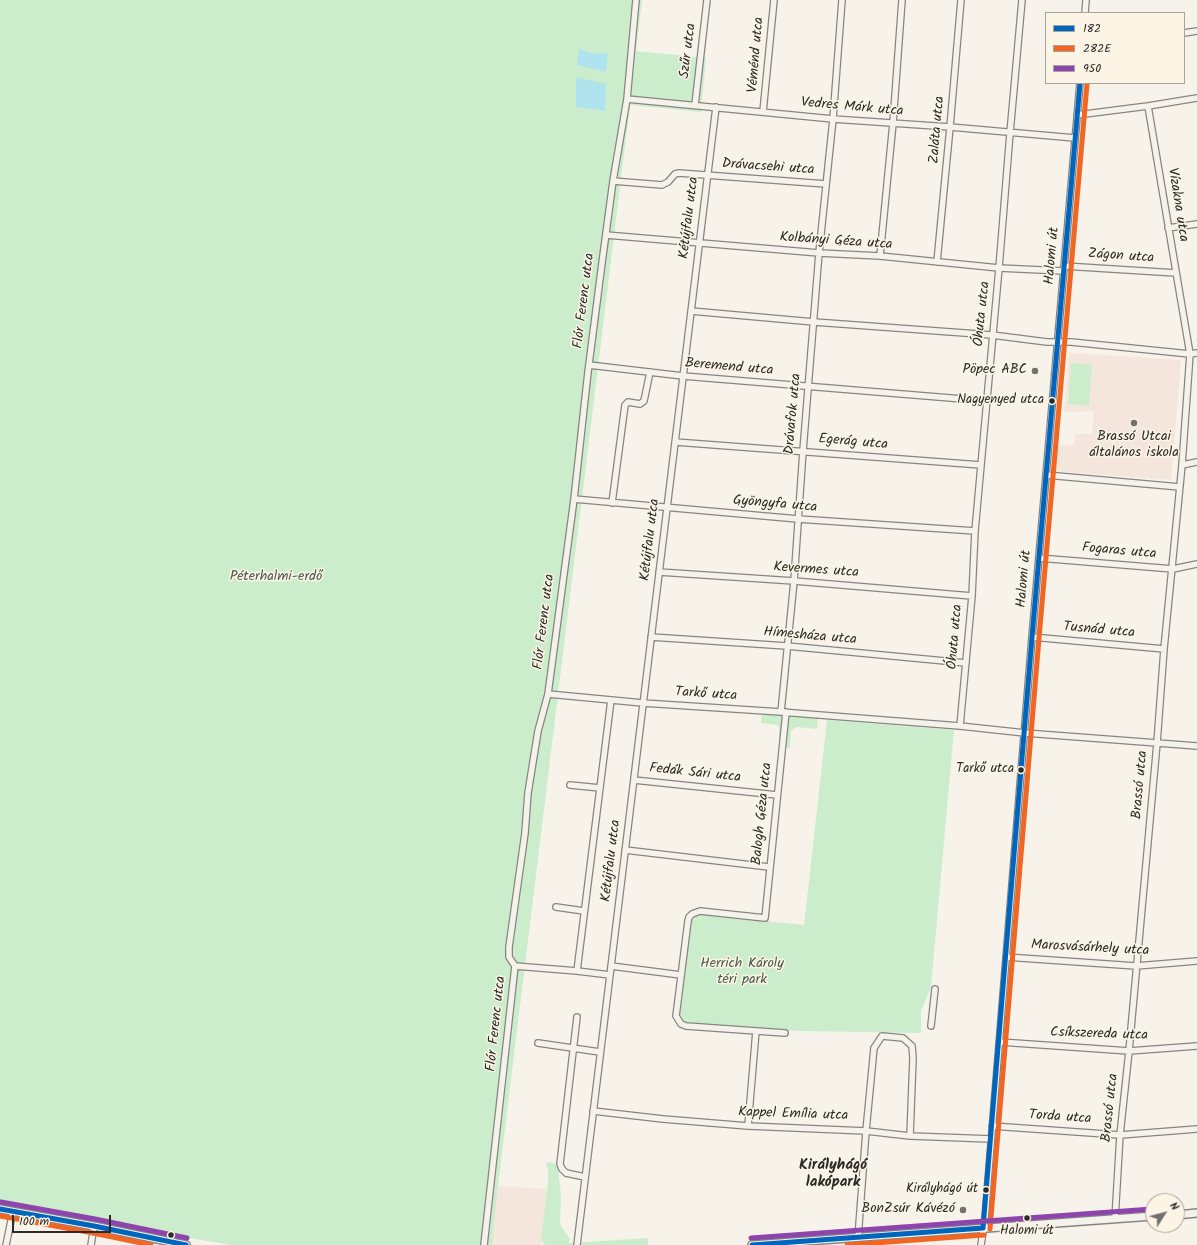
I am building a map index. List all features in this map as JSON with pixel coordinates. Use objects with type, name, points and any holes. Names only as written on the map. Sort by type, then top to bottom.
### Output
[{"type":"street","name":"Flór Ferenc utca","points":[[484,1245],[515,966],[509,957],[509,947],[525,833],[528,793],[538,731],[548,694],[574,499],[589,365],[613,181],[627,99],[636,0]]},
{"type":"street","name":"Szűr utca","points":[[695,105],[707,0]]},
{"type":"street","name":"Véménd utca","points":[[764,112],[774,0]]},
{"type":"street","name":"Drávafok utca","points":[[784,712],[787,646],[794,581],[808,387],[819,253],[833,119],[842,0]]},
{"type":"street","points":[[880,256],[893,123],[902,0]]},
{"type":"street","name":"Zaláta utca","points":[[937,262],[961,0]]},
{"type":"street","name":"Óhuta utca","points":[[960,726],[972,596],[975,531],[1022,0]]},
{"type":"street","points":[[1085,12],[1086,0]]},
{"type":"street","points":[[1185,33],[1197,31]]},
{"type":"street","name":"Halomi út","points":[[981,1245],[1000,1042],[1032,638],[1080,84]]},
{"type":"street","points":[[1077,115],[1197,98]]},
{"type":"street","name":"Vedres Márk utca","points":[[627,99],[833,119],[1075,138]]},
{"type":"street","name":"Vízakna utca","points":[[1148,106],[1190,354]]},
{"type":"street","name":"Kétújfalu utca","points":[[577,1245],[716,107]]},
{"type":"street","name":"Drávacsehi utca","points":[[613,181],[662,185],[668,182],[672,175],[677,173],[826,184]]},
{"type":"street","points":[[1168,228],[1197,224]]},
{"type":"street","name":"Kolbányi Géza utca","points":[[606,235],[819,253],[880,256],[999,268],[1064,268]]},
{"type":"street","name":"Zágon utca","points":[[1064,268],[1176,273]]},
{"type":"street","points":[[691,312],[992,335],[1047,342],[1071,342],[1190,354],[1197,353]]},
{"type":"street","name":"Brassó utca","points":[[1115,1219],[1120,1135],[1129,1051],[1164,649],[1182,465],[1190,354]]},
{"type":"street","name":"Beremend utca","points":[[589,365],[683,376],[987,401]]},
{"type":"street","points":[[612,503],[625,405],[628,402],[642,403],[644,401],[650,372]]},
{"type":"street","name":"Egerág utca","points":[[675,442],[981,465]]},
{"type":"street","points":[[1182,465],[1197,462]]},
{"type":"street","points":[[1046,475],[1180,487]]},
{"type":"street","name":"Gyöngyfa utca","points":[[574,499],[798,519],[975,531]]},
{"type":"street","name":"Fogaras utca","points":[[1039,558],[1172,568],[1197,564]]},
{"type":"street","name":"Kevermes utca","points":[[659,572],[794,581],[972,596]]},
{"type":"street","name":"Hímesháza utca","points":[[651,638],[787,646],[966,662]]},
{"type":"street","name":"Tusnád utca","points":[[1032,638],[1164,649]]},
{"type":"street","name":"Tarkő utca","points":[[548,694],[643,703],[784,712],[1197,746]]},
{"type":"street","name":"Kétújfalu utca","points":[[577,971],[611,700]]},
{"type":"street","name":"Balogh Géza utca","points":[[681,975],[688,921],[692,914],[700,911],[765,918],[784,712]]},
{"type":"street","name":"Fedák Sári utca","points":[[634,780],[777,795]]},
{"type":"street","points":[[570,784],[600,788]]},
{"type":"street","points":[[625,850],[769,868]]},
{"type":"street","name":"Kétújfalu utca","points":[[556,908],[584,911]]},
{"type":"street","name":"Marosvásárhely utca","points":[[1006,957],[1136,966],[1197,961]]},
{"type":"street","points":[[515,966],[610,975]]},
{"type":"street","points":[[611,966],[681,975],[676,1016],[681,1024],[686,1026],[785,1033]]},
{"type":"street","points":[[931,1026],[935,989]]},
{"type":"street","points":[[577,1017],[560,1164],[562,1170],[566,1174],[585,1176]]},
{"type":"street","points":[[748,1126],[756,1031]]},
{"type":"street","points":[[858,1238],[874,1048],[882,1036],[904,1038],[912,1046],[913,1058],[910,1136]]},
{"type":"street","name":"Csíkszereda utca","points":[[1000,1042],[1129,1051],[1197,1046]]},
{"type":"street","points":[[538,1043],[600,1052]]},
{"type":"street","name":"Kappel Emília utca","points":[[593,1111],[663,1119],[748,1126],[866,1130],[910,1136],[991,1139]]},
{"type":"street","name":"Torda utca","points":[[992,1126],[1120,1135],[1197,1129]]},
{"type":"street","points":[[0,1209],[94,1226],[158,1242],[186,1245]]},
{"type":"street","points":[[6,1245],[13,1211]]},
{"type":"street","points":[[1185,1214],[1197,1213]]},
{"type":"street","points":[[752,1245],[1145,1217]]},
{"type":"street","points":[[90,1245],[94,1226]]},
{"type":"shaded area","name":"Brassó Utcai általános iskola","points":[[1069,353],[1181,360],[1171,480],[1053,471],[1056,446],[1074,445],[1075,434],[1092,434],[1094,411],[1064,412]]},
{"type":"shaded area","points":[[498,1186],[548,1189],[541,1245],[492,1245]]},
{"type":"green space","name":"Péterhalmi-erdő","points":[[0,0],[642,0],[636,51],[706,58],[701,112],[630,105],[492,1245],[231,1245],[0,1204]]},
{"type":"green space","points":[[1071,363],[1092,365],[1089,406],[1068,404]]},
{"type":"green space","points":[[762,712],[784,714],[782,738],[779,738],[779,727],[777,725],[761,723]]},
{"type":"green space","points":[[788,714],[818,716],[817,729],[796,727],[791,731],[790,748],[786,747]]},
{"type":"green space","name":"Herrich Károly téri park","points":[[827,720],[954,730],[931,987],[921,1011],[921,1033],[798,1031],[684,1023],[679,1014],[690,922],[693,917],[699,914],[804,925]]},
{"type":"green space","points":[[550,1162],[555,1164],[558,1168],[561,1195],[560,1221],[561,1226],[570,1239],[569,1243],[648,1238],[648,1245],[545,1245],[541,1240],[548,1182],[546,1163]]},
{"type":"water","points":[[579,49],[591,53],[608,54],[606,72],[577,65]]},
{"type":"water","points":[[576,77],[606,84],[605,111],[576,107]]},
{"type":"transit line","name":"182","points":[[983,1228],[1080,84]]},
{"type":"transit line","name":"282E","points":[[990,1229],[1087,84]]},
{"type":"transit line","name":"950","points":[[1,1202],[187,1238]]},
{"type":"transit line","name":"182","points":[[0,1209],[186,1245]]},
{"type":"transit line","name":"950","points":[[751,1238],[1145,1210]]},
{"type":"transit line","name":"282E","points":[[0,1216],[151,1245]]},
{"type":"transit line","name":"182","points":[[752,1245],[983,1228]]},
{"type":"transit line","name":"282E","points":[[847,1245],[984,1235]]},
{"type":"place","name":"Pöpec ABC","points":[[1035,371]]},
{"type":"place","name":"Nagyenyed utca","points":[[1052,401]]},
{"type":"place","name":"Brassó Utcai általános iskola","points":[[1134,423]]},
{"type":"place","name":"Tarkő utca","points":[[1021,770]]},
{"type":"place","name":"Királyhágó út","points":[[986,1190]]},
{"type":"place","name":"BonZsúr Kávézó","points":[[963,1210]]},
{"type":"place","name":"Halomi út","points":[[1027,1218]]},
{"type":"district","name":"Királyhágó lakópark","points":[[833,1174]]}]
